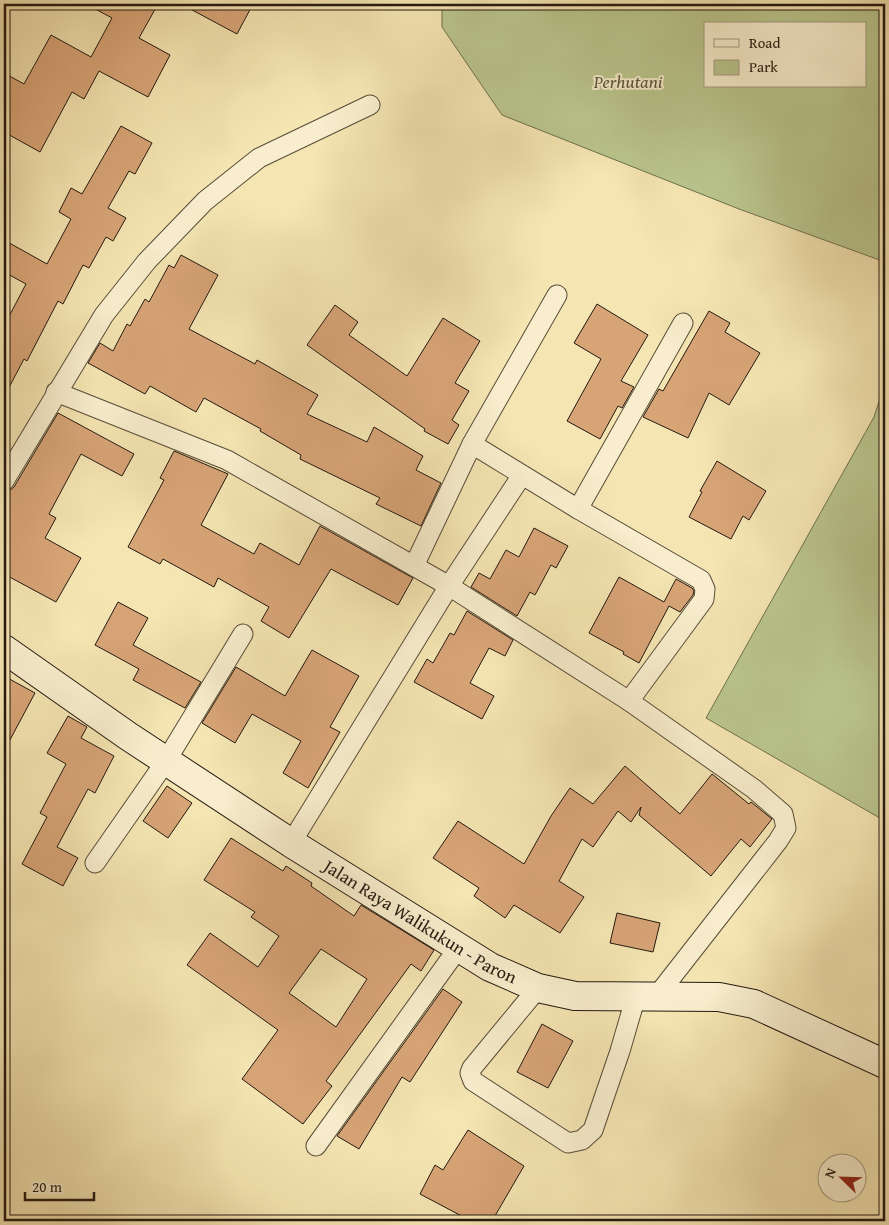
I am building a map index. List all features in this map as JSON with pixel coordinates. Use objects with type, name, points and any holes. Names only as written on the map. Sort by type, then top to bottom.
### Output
[{"type":"main road","name":"Jalan Raya Walikukun - Paron","points":[[4,649],[166,761],[291,844],[490,967],[538,988],[575,996],[719,997],[754,1004],[885,1064]]},
{"type":"street","points":[[4,481],[104,315],[146,261],[205,201],[259,158],[370,105]]},
{"type":"street","points":[[414,566],[472,444],[557,296]]},
{"type":"street","points":[[578,509],[683,323]]},
{"type":"street","points":[[56,392],[227,460],[449,586],[629,702],[754,789],[783,814],[786,828],[778,841],[646,996],[620,1051],[593,1130],[582,1140],[568,1143],[473,1081],[470,1073],[472,1068],[538,988]]},
{"type":"street","points":[[472,444],[578,509],[701,580],[704,589],[704,599],[629,702]]},
{"type":"street","points":[[291,844],[449,586],[522,475]]},
{"type":"street","points":[[95,863],[166,761],[243,634]]},
{"type":"street","points":[[316,1146],[459,947]]},
{"type":"green space","name":"Perhutani","points":[[442,4],[885,4],[885,262],[739,209],[502,115],[442,27]]},
{"type":"green space","points":[[885,383],[885,821],[706,718],[874,417]]},
{"type":"building","points":[[86,4],[158,4],[139,38],[170,55],[148,97],[99,71],[84,99],[72,92],[40,152],[4,132],[4,73],[24,84],[51,35],[91,57],[112,18]]},
{"type":"building","points":[[181,4],[253,4],[237,34]]},
{"type":"building","points":[[121,126],[152,143],[135,174],[129,171],[108,208],[126,218],[113,241],[106,237],[89,268],[83,265],[63,304],[58,301],[27,361],[24,359],[4,397],[4,326],[26,284],[4,272],[4,240],[47,264],[71,219],[59,212],[71,188],[82,194]]},
{"type":"building","points":[[181,255],[218,275],[189,329],[255,364],[257,360],[318,395],[307,414],[367,442],[374,427],[423,456],[416,470],[441,483],[421,526],[376,504],[380,498],[300,459],[301,455],[260,431],[261,429],[204,398],[196,412],[150,386],[145,394],[88,363],[100,343],[113,351],[127,324],[130,326],[145,299],[149,302],[169,265],[174,268]]},
{"type":"building","points":[[597,304],[648,335],[621,381],[634,387],[622,408],[618,406],[600,439],[567,421],[601,359],[574,343]]},
{"type":"building","points":[[335,305],[358,322],[349,335],[407,376],[443,318],[480,341],[455,383],[469,391],[452,420],[459,425],[448,444],[424,431],[425,429],[307,345]]},
{"type":"building","points":[[709,311],[730,323],[725,332],[760,353],[729,405],[709,393],[688,438],[643,417],[659,389],[663,391]]},
{"type":"building","points":[[58,413],[134,454],[122,476],[81,454],[49,514],[56,518],[45,538],[81,558],[56,602],[4,574],[4,492],[14,487]]},
{"type":"building","points":[[174,451],[228,474],[201,525],[254,554],[260,543],[299,565],[320,526],[413,578],[398,605],[331,569],[289,638],[261,621],[269,607],[218,578],[214,587],[163,559],[160,564],[128,547],[164,480],[160,478]]},
{"type":"building","points":[[717,461],[766,491],[749,520],[743,516],[731,539],[689,517],[702,492],[700,491]]},
{"type":"building","points":[[534,528],[568,546],[556,568],[551,565],[535,595],[530,592],[517,616],[471,587],[479,573],[490,579],[506,550],[519,557]]},
{"type":"building","points":[[619,577],[664,602],[676,579],[694,591],[680,612],[669,606],[639,663],[623,654],[624,652],[589,633]]},
{"type":"building","points":[[118,602],[148,618],[133,645],[201,682],[185,708],[133,680],[139,669],[95,645]]},
{"type":"building","points":[[467,611],[513,640],[505,656],[489,648],[470,683],[494,696],[482,719],[414,682],[427,659],[433,663],[450,633],[454,635]]},
{"type":"building","points":[[312,650],[359,676],[330,727],[340,732],[308,788],[283,773],[301,741],[252,714],[235,743],[202,723],[236,667],[285,696]]},
{"type":"building","points":[[4,676],[35,693],[4,751]]},
{"type":"building","points":[[68,716],[87,727],[81,738],[114,756],[95,793],[88,789],[57,847],[78,858],[63,886],[22,864],[47,817],[40,813],[66,764],[47,753]]},
{"type":"building","points":[[625,766],[680,814],[712,774],[749,804],[751,802],[772,819],[750,847],[741,839],[711,876],[639,815],[641,807],[631,822],[618,811],[593,847],[582,839],[559,881],[584,897],[560,933],[514,905],[505,918],[474,896],[479,888],[433,858],[458,821],[524,864],[551,816],[570,788],[593,804]]},
{"type":"building","points":[[167,786],[192,803],[168,838],[143,821]]},
{"type":"building","points":[[231,838],[283,871],[286,866],[312,883],[311,886],[354,916],[361,905],[434,950],[421,971],[411,964],[326,1081],[332,1086],[303,1124],[242,1079],[278,1030],[187,965],[210,933],[258,967],[279,936],[251,917],[255,912],[204,880]],"holes":[[[321,949],[367,979],[336,1027],[289,993]]]},
{"type":"building","points":[[617,913],[660,923],[653,952],[610,943]]},
{"type":"building","points":[[443,989],[462,1002],[410,1082],[402,1077],[359,1149],[337,1136]]},
{"type":"building","points":[[542,1024],[573,1041],[548,1088],[517,1072]]},
{"type":"building","points":[[468,1130],[524,1166],[492,1221],[471,1221],[420,1194],[435,1165],[443,1170]]}]
